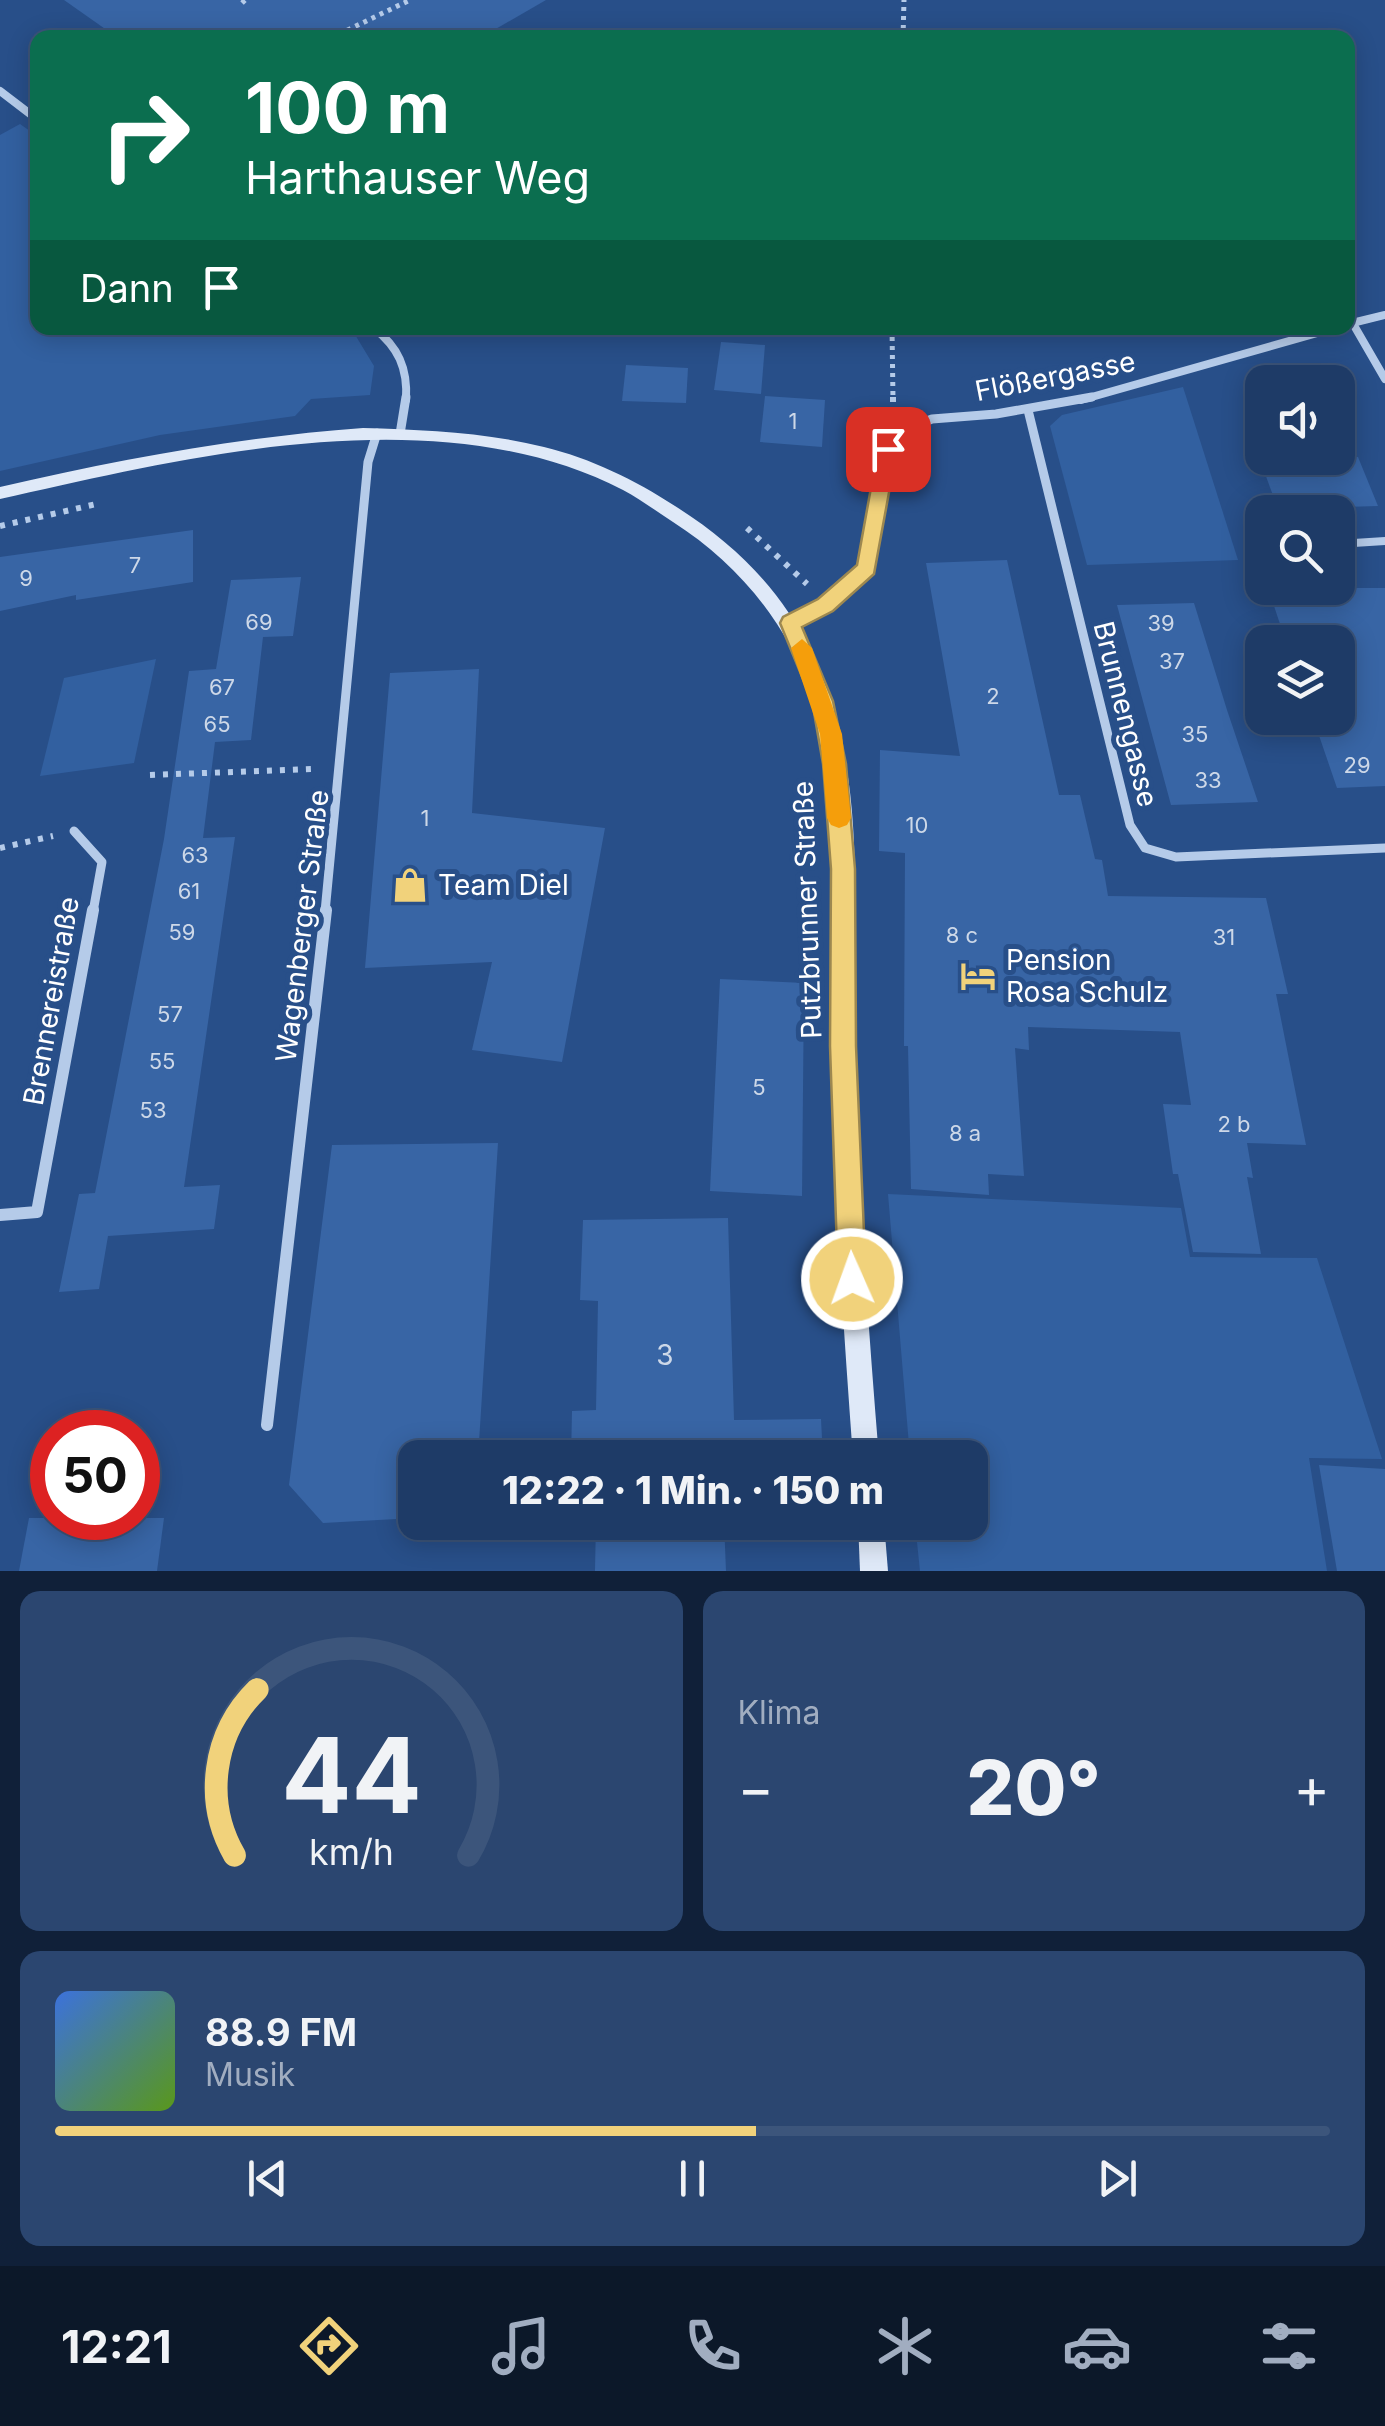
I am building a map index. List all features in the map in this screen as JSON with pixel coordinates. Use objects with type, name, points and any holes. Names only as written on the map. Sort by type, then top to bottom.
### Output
[{"type":"main road","name":"Putzbrunner Straße","points":[[0,493],[196,450],[306,435],[400,434],[529,451],[592,470],[685,518],[726,551],[790,623],[822,701],[835,764],[843,869],[843,1046],[852,1279],[865,1440]]},
{"type":"main road","points":[[871,1540],[874,1571]]},
{"type":"street","points":[[0,90],[30,114]]},
{"type":"street","points":[[1355,322],[1385,315]]},
{"type":"street","points":[[1355,331],[1385,380]]},
{"type":"street","points":[[382,335],[399,349],[408,374],[400,434]]},
{"type":"street","name":"Flößergasse","points":[[899,432],[922,422],[1028,410],[1311,335]]},
{"type":"street","name":"Brunnengasse","points":[[1028,410],[1130,825],[1146,848],[1176,857],[1385,848]]},
{"type":"street","points":[[790,623],[826,605],[867,568],[888,449],[899,432]]},
{"type":"street","name":"Wagenberger Straße","points":[[267,1425],[342,768],[368,462],[376,433]]},
{"type":"street","name":"Brennereistraße","points":[[0,1215],[37,1212],[40,1198],[102,862],[74,831]]},
{"type":"lane","points":[[1355,543],[1385,542]]},
{"type":"path","points":[[348,30],[410,0]]},
{"type":"path","points":[[902,30],[904,0]]},
{"type":"path","points":[[892,335],[891,398],[899,432]]},
{"type":"path","points":[[0,526],[115,500]]},
{"type":"path","points":[[150,775],[342,768]]},
{"type":"path","points":[[0,848],[74,831]]},
{"type":"shaded area","points":[[20,124],[30,131],[30,335],[355,335],[374,366],[370,395],[311,399],[295,416],[160,435],[0,471],[0,135]]},
{"type":"shaded area","points":[[1183,387],[1238,560],[1087,565],[1050,426],[1062,415]]},
{"type":"shaded area","points":[[156,659],[134,763],[40,776],[64,678]]},
{"type":"shaded area","points":[[888,1194],[1181,1208],[1190,1257],[1317,1258],[1382,1459],[1309,1458],[1327,1571],[920,1571],[917,1540],[988,1540],[988,1440],[909,1440]]},
{"type":"building","points":[[64,0],[546,0],[494,30],[107,30]]},
{"type":"building","points":[[721,342],[765,345],[761,394],[714,390]]},
{"type":"building","points":[[626,365],[688,368],[686,403],[622,401]]},
{"type":"building","points":[[765,396],[825,400],[822,447],[760,442]]},
{"type":"building","points":[[1355,457],[1378,506],[1355,507],[1355,495],[1273,495],[1266,475],[1355,475]]},
{"type":"building","points":[[193,530],[193,582],[76,600],[76,595],[0,611],[0,557]]},
{"type":"building","points":[[1007,560],[1059,795],[1080,795],[1095,859],[1102,860],[1108,896],[1266,898],[1288,994],[1276,994],[1306,1145],[1247,1143],[1253,1178],[1247,1177],[1261,1254],[1193,1252],[1178,1174],[1173,1174],[1163,1104],[1191,1105],[1180,1032],[1028,1027],[1029,1050],[1015,1048],[1024,1176],[988,1174],[989,1195],[911,1189],[908,1046],[904,1046],[905,853],[879,851],[880,750],[960,756],[926,563]]},
{"type":"building","points":[[301,577],[293,636],[263,637],[251,740],[215,742],[203,838],[235,837],[184,1187],[220,1185],[214,1229],[108,1236],[99,1289],[59,1292],[79,1194],[95,1193],[164,839],[189,671],[216,669],[231,580]]},
{"type":"building","points":[[1355,588],[1385,588],[1385,786],[1337,788],[1319,735],[1355,735],[1355,625],[1280,625],[1274,605],[1355,605]]},
{"type":"building","points":[[1194,603],[1258,802],[1171,805],[1117,605]]},
{"type":"building","points":[[479,669],[472,813],[605,828],[562,1062],[472,1050],[492,962],[365,968],[390,673]]},
{"type":"building","points":[[720,979],[804,983],[802,1196],[710,1191]]},
{"type":"building","points":[[498,1143],[479,1440],[398,1440],[398,1519],[323,1523],[289,1485],[332,1145]]},
{"type":"building","points":[[728,1218],[734,1420],[821,1419],[822,1440],[571,1440],[572,1411],[596,1410],[598,1301],[580,1300],[583,1220]]},
{"type":"building","points":[[1319,1465],[1385,1469],[1385,1571],[1337,1571]]},
{"type":"building","points":[[29,1518],[30,1540],[160,1540],[160,1518],[164,1518],[157,1571],[19,1571]]},
{"type":"building","points":[[596,1540],[725,1540],[726,1571],[595,1571]]},
{"type":"slow traffic","points":[[802,648],[831,734],[839,818]]},
{"type":"place","name":"Team Diel","points":[[410,885]]},
{"type":"place","name":"Pension Rosa Schulz","points":[[978,976]]},
{"type":"route","points":[[852,1279],[843,1046],[843,869],[835,764],[822,701],[790,623],[826,605],[867,568],[888,449]]}]
